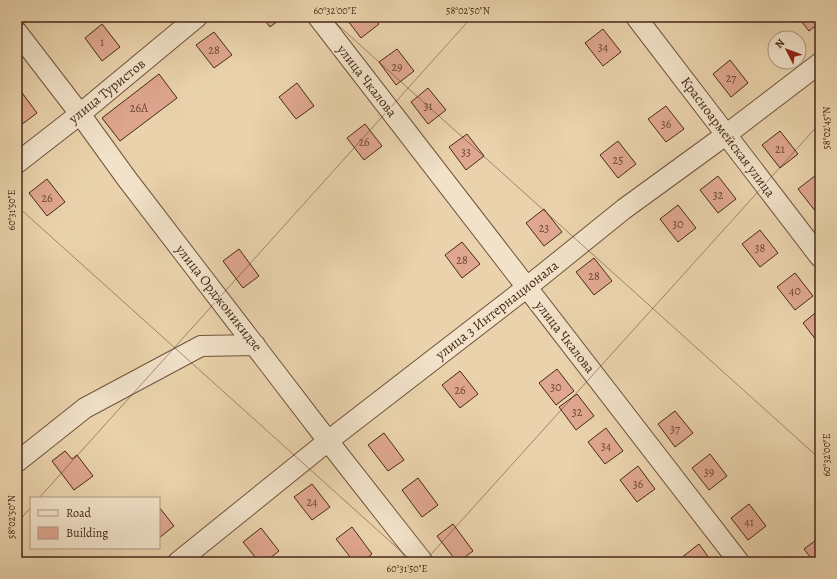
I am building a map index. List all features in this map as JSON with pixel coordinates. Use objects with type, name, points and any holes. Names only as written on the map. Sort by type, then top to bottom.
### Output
[{"type":"street","name":"улица Туристов","points":[[17,163],[80,114],[197,17]]},
{"type":"street","name":"улица Чкалова","points":[[318,17],[739,562]]},
{"type":"street","name":"Красноармейская улица","points":[[636,17],[820,257]]},
{"type":"street","name":"улица Орджоникидзе","points":[[17,32],[80,114],[127,179],[423,562]]},
{"type":"street","name":"улица 3 Интернационала","points":[[178,562],[328,441],[526,288],[624,209],[727,134],[820,63]]},
{"type":"street","points":[[17,462],[85,408],[201,346],[255,345]]},
{"type":"building","points":[[262,17],[283,17],[270,27]]},
{"type":"building","points":[[345,17],[373,17],[379,24],[361,38]]},
{"type":"building","points":[[798,17],[820,17],[820,22],[809,31]]},
{"type":"building","points":[[102,24],[120,47],[102,61],[85,38]]},
{"type":"building","points":[[603,29],[621,52],[603,66],[585,43]]},
{"type":"building","points":[[214,32],[232,55],[214,68],[196,45]]},
{"type":"building","points":[[397,49],[414,71],[396,85],[379,62]]},
{"type":"building","points":[[730,60],[748,83],[731,97],[713,74]]},
{"type":"building","points":[[159,74],[177,98],[120,141],[102,118]]},
{"type":"building","points":[[297,83],[314,106],[296,119],[279,97]]},
{"type":"building","points":[[17,86],[37,113],[21,125],[17,119]]},
{"type":"building","points":[[428,88],[446,110],[428,124],[411,102]]},
{"type":"building","points":[[666,106],[684,129],[666,142],[648,119]]},
{"type":"building","points":[[365,124],[382,146],[364,160],[347,138]]},
{"type":"building","points":[[780,131],[798,154],[780,168],[762,145]]},
{"type":"building","points":[[467,134],[484,156],[466,170],[449,147]]},
{"type":"building","points":[[618,141],[636,164],[618,178],[600,155]]},
{"type":"building","points":[[816,175],[820,180],[820,209],[816,212],[798,189]]},
{"type":"building","points":[[718,176],[736,199],[718,213],[700,190]]},
{"type":"building","points":[[47,179],[65,202],[47,216],[29,193]]},
{"type":"building","points":[[678,205],[696,228],[678,242],[660,219]]},
{"type":"building","points":[[544,209],[562,232],[544,246],[526,223]]},
{"type":"building","points":[[760,230],[778,253],[760,267],[742,244]]},
{"type":"building","points":[[462,242],[480,264],[462,278],[445,255]]},
{"type":"building","points":[[239,249],[259,276],[243,288],[223,261]]},
{"type":"building","points":[[594,258],[612,281],[594,295],[576,272]]},
{"type":"building","points":[[795,273],[813,296],[795,310],[777,287]]},
{"type":"building","points":[[820,309],[820,345],[803,323]]},
{"type":"building","points":[[557,369],[574,391],[556,405],[539,383]]},
{"type":"building","points":[[460,371],[478,394],[460,408],[442,385]]},
{"type":"building","points":[[577,394],[594,416],[576,430],[559,407]]},
{"type":"building","points":[[675,411],[693,433],[675,447],[658,424]]},
{"type":"building","points":[[606,428],[623,451],[605,464],[588,442]]},
{"type":"building","points":[[384,433],[404,460],[388,471],[368,445]]},
{"type":"building","points":[[65,451],[72,459],[77,455],[93,476],[74,490],[52,461]]},
{"type":"building","points":[[710,454],[727,476],[709,490],[692,468]]},
{"type":"building","points":[[638,466],[655,489],[637,502],[620,480]]},
{"type":"building","points":[[418,478],[438,505],[422,517],[402,490]]},
{"type":"building","points":[[312,484],[330,507],[312,520],[294,497]]},
{"type":"building","points":[[749,504],[766,526],[748,540],[731,518]]},
{"type":"building","points":[[160,508],[174,526],[160,537]]},
{"type":"building","points":[[453,524],[473,551],[458,562],[437,536]]},
{"type":"building","points":[[352,527],[372,554],[362,562],[354,562],[336,539]]},
{"type":"building","points":[[261,528],[279,551],[265,562],[259,562],[243,542]]},
{"type":"building","points":[[820,537],[820,562],[814,562],[804,549]]},
{"type":"building","points":[[699,544],[712,562],[684,562],[681,558]]},
{"type":"building","points":[[794,557],[798,562],[787,562]]}]
